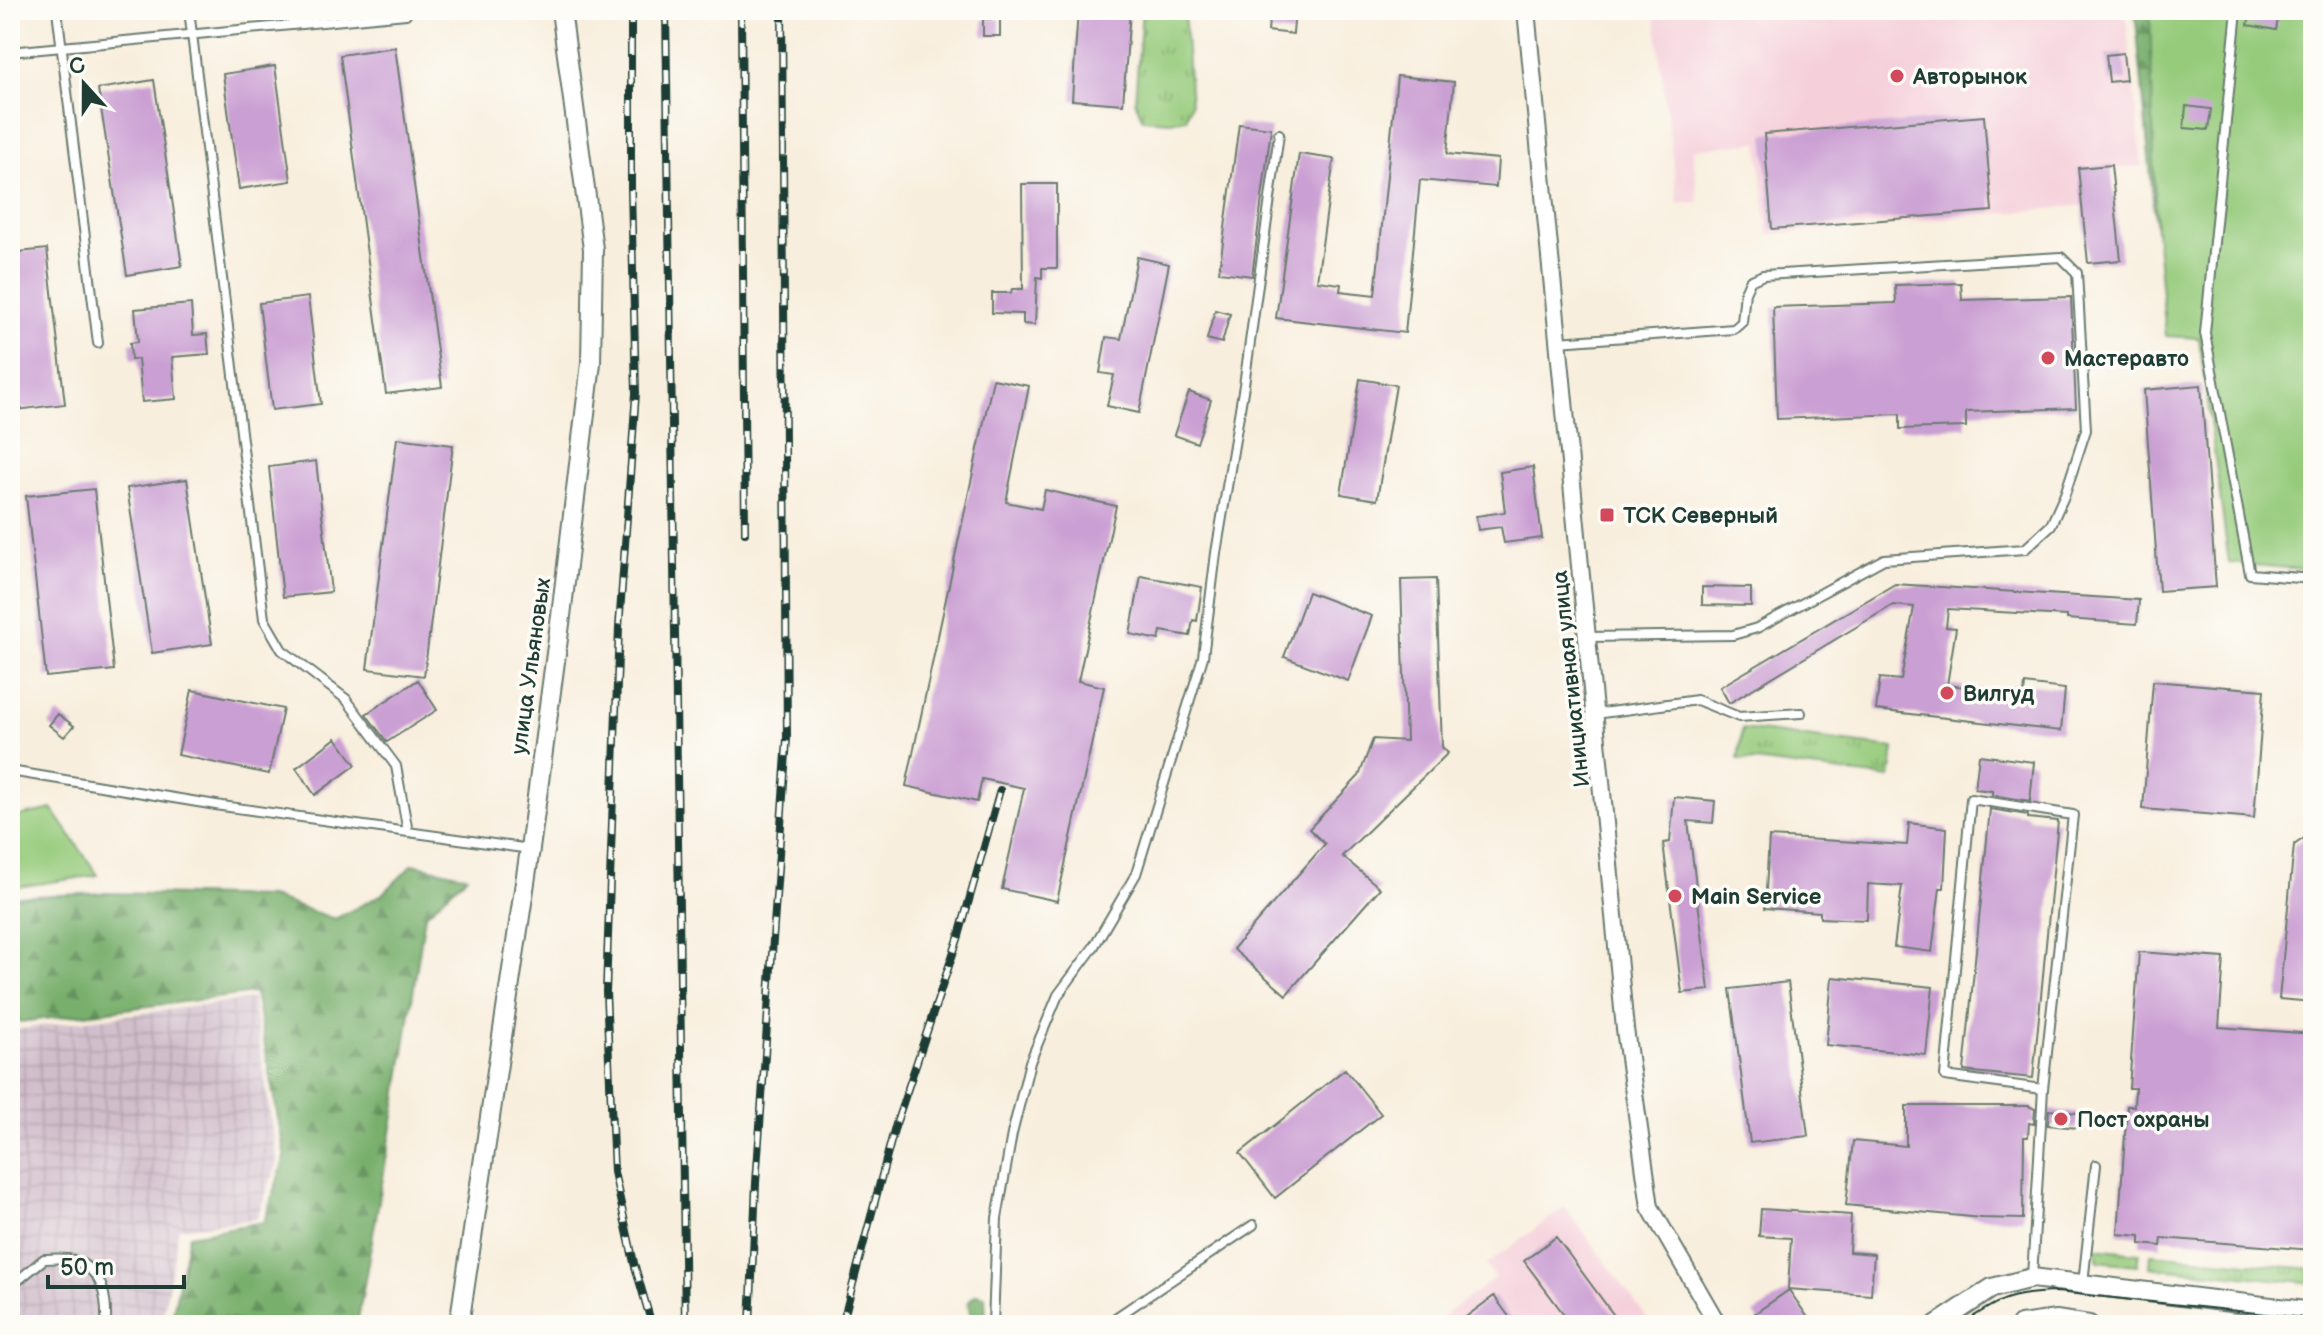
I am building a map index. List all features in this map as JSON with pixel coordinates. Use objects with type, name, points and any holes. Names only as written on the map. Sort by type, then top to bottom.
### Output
[{"type":"street","name":"улица Ульяновых","points":[[459,1325],[530,849],[591,363],[593,249],[561,10]]},
{"type":"street","name":"Инициативная улица","points":[[1526,10],[1625,1029],[1650,1207],[1718,1325]]},
{"type":"street","points":[[1936,1325],[1992,1288],[2032,1278],[2313,1312]]},
{"type":"street","points":[[2021,1325],[2056,1320],[2089,1325]]},
{"type":"lane","points":[[57,10],[98,343]]},
{"type":"lane","points":[[189,10],[264,619],[282,650],[346,699],[396,766],[408,832]]},
{"type":"lane","points":[[2237,10],[2205,333],[2250,574],[2313,579]]},
{"type":"lane","points":[[10,52],[406,14]]},
{"type":"lane","points":[[993,1325],[997,1218],[1012,1134],[1030,1062],[1058,995],[1093,948],[1136,874],[1203,657],[1279,134]]},
{"type":"lane","points":[[1558,342],[1734,329],[1742,322],[1745,292],[1750,281],[1763,275],[2061,257],[2077,273],[2086,430],[2065,494],[2051,525],[2025,549],[1884,559],[1757,628],[1733,635],[1588,637]]},
{"type":"lane","points":[[1595,714],[1697,700],[1739,717],[1801,713]]},
{"type":"lane","points":[[10,771],[222,806],[530,849]]},
{"type":"lane","points":[[2032,1278],[2043,1089],[2073,815],[1971,799],[1945,1076],[2043,1089]]},
{"type":"lane","points":[[2083,1284],[2096,1165]]},
{"type":"lane","points":[[1105,1325],[1253,1225]]},
{"type":"lane","points":[[10,1287],[44,1259],[75,1260],[98,1276],[107,1301],[106,1325]]},
{"type":"shaded area","name":"Авторынок","points":[[1654,10],[2125,10],[2142,166],[2084,170],[2087,205],[1768,235],[1758,142],[1693,149],[1698,202],[1678,204]]},
{"type":"shaded area","points":[[252,999],[278,1163],[256,1219],[179,1228],[163,1315],[155,1325],[10,1325],[10,1030]]},
{"type":"shaded area","points":[[1565,1207],[1652,1325],[1431,1325],[1495,1278],[1486,1265]]},
{"type":"green space","points":[[1142,10],[1184,10],[1191,104],[1186,119],[1143,119],[1135,101]]},
{"type":"green space","points":[[2135,10],[2150,10],[2156,231]]},
{"type":"green space","points":[[2150,10],[2313,10],[2313,570],[2229,563],[2199,338],[2166,336],[2156,231]]},
{"type":"green space","points":[[1742,729],[1894,748],[1890,778],[1738,759]]},
{"type":"green space","points":[[52,809],[98,875],[10,888],[10,818]]},
{"type":"green space","points":[[413,864],[467,876],[425,915],[357,1325],[251,1325],[223,1317],[172,1317],[189,1235],[264,1222],[285,1157],[255,993],[10,1023],[10,897],[108,893],[270,897],[335,919],[383,894]]},
{"type":"green space","points":[[2095,1248],[2139,1253],[2137,1265],[2098,1261]]},
{"type":"green space","points":[[2151,1254],[2313,1269],[2313,1283],[2150,1267]]},
{"type":"green space","points":[[976,1294],[985,1296],[986,1325],[972,1325],[968,1302]]},
{"type":"building","points":[[1078,10],[1130,10],[1123,104],[1072,100]]},
{"type":"building","points":[[1270,10],[1295,10],[1293,34],[1268,31]]},
{"type":"building","points":[[2251,10],[2279,13],[2276,30],[2248,25]]},
{"type":"building","points":[[983,19],[1000,19],[1000,36],[983,36]]},
{"type":"building","points":[[395,47],[442,387],[386,394],[340,55]]},
{"type":"building","points":[[2123,53],[2126,80],[2109,82],[2106,55]]},
{"type":"building","points":[[275,66],[291,181],[239,189],[223,74]]},
{"type":"building","points":[[1397,76],[1454,82],[1447,154],[1498,159],[1496,187],[1420,180],[1405,333],[1276,318],[1299,154],[1334,159],[1317,281],[1341,284],[1340,291],[1375,295]]},
{"type":"building","points":[[154,80],[182,266],[127,275],[98,89]]},
{"type":"building","points":[[2186,106],[2211,109],[2208,130],[2184,128]]},
{"type":"building","points":[[1984,116],[1992,211],[1772,229],[1764,134]]},
{"type":"building","points":[[1239,124],[1271,128],[1252,276],[1219,272]]},
{"type":"building","points":[[2111,165],[2121,260],[2088,263],[2078,168]]},
{"type":"building","points":[[1022,184],[1057,184],[1057,268],[1042,268],[1042,278],[1037,277],[1035,325],[1023,324],[1023,314],[992,313],[992,293],[1011,293],[1012,289],[1023,289]]},
{"type":"building","points":[[47,249],[65,404],[17,410],[10,351],[10,253]]},
{"type":"building","points":[[1137,257],[1169,264],[1139,413],[1107,406],[1114,375],[1100,373],[1106,337],[1121,339]]},
{"type":"building","points":[[1961,283],[1962,300],[2071,297],[2076,408],[1966,412],[1966,427],[1900,429],[1900,414],[1777,419],[1773,307],[1896,303],[1895,285]]},
{"type":"building","points":[[308,297],[321,404],[272,410],[259,303]]},
{"type":"building","points":[[191,304],[193,335],[207,334],[209,354],[172,357],[176,399],[142,402],[138,359],[131,360],[130,343],[138,342],[135,309]]},
{"type":"building","points":[[1215,310],[1230,314],[1222,343],[1207,339]]},
{"type":"building","points":[[993,379],[1029,386],[1006,502],[1041,509],[1045,490],[1116,506],[1078,681],[1104,687],[1057,901],[1002,889],[1024,788],[982,779],[977,802],[906,786]]},
{"type":"building","points":[[1360,379],[1396,385],[1377,500],[1341,494]]},
{"type":"building","points":[[2201,385],[2216,587],[2159,591],[2144,390]]},
{"type":"building","points":[[1189,392],[1211,400],[1197,443],[1174,435]]},
{"type":"building","points":[[397,438],[453,445],[424,676],[367,669]]},
{"type":"building","points":[[316,461],[331,592],[283,597],[269,467]]},
{"type":"building","points":[[1533,467],[1542,538],[1504,543],[1501,527],[1478,530],[1476,516],[1505,512],[1500,472]]},
{"type":"building","points":[[187,479],[212,644],[152,653],[127,488]]},
{"type":"building","points":[[94,489],[114,670],[46,677],[26,496]]},
{"type":"building","points":[[1141,576],[1202,587],[1197,621],[1193,620],[1190,636],[1161,631],[1159,640],[1130,634]]},
{"type":"building","points":[[1436,579],[1442,747],[1448,753],[1342,856],[1380,888],[1286,995],[1233,949],[1325,844],[1309,829],[1359,776],[1373,739],[1406,741],[1401,580]]},
{"type":"building","points":[[1895,584],[2139,600],[2137,624],[2067,619],[2067,616],[1948,609],[1946,627],[1956,628],[1947,685],[2024,694],[2025,684],[2065,689],[2061,731],[1876,710],[1880,678],[1901,680],[1914,607],[1893,605],[1729,703],[1720,687]]},
{"type":"building","points":[[1702,587],[1751,588],[1751,606],[1702,605]]},
{"type":"building","points":[[1308,592],[1372,616],[1348,681],[1284,657]]},
{"type":"building","points":[[418,680],[437,710],[387,742],[366,714]]},
{"type":"building","points":[[2153,681],[2264,690],[2254,818],[2143,809]]},
{"type":"building","points":[[192,690],[283,709],[269,774],[178,755]]},
{"type":"building","points":[[58,714],[74,726],[64,737],[49,725]]},
{"type":"building","points":[[336,738],[356,765],[315,795],[296,768]]},
{"type":"building","points":[[1979,755],[2034,762],[2030,801],[1975,789]]},
{"type":"building","points":[[1674,797],[1715,801],[1713,823],[1688,821],[1709,990],[1682,993],[1663,843],[1670,842]]},
{"type":"building","points":[[1990,809],[2058,821],[2033,1078],[1964,1071]]},
{"type":"building","points":[[1909,823],[1947,828],[1944,888],[1940,888],[1932,952],[1894,947],[1902,886],[1868,884],[1867,920],[1820,918],[1820,912],[1765,908],[1769,837],[1907,845]]},
{"type":"building","points":[[2313,832],[2313,1002],[2279,999],[2294,845]]},
{"type":"building","points":[[2139,952],[2224,958],[2219,1027],[2313,1034],[2313,1250],[2162,1238],[2161,1246],[2140,1244],[2140,1236],[2118,1234],[2127,1106],[2134,1106],[2135,1088],[2129,1088]]},
{"type":"building","points":[[1832,977],[1933,987],[1926,1055],[1826,1045]]},
{"type":"building","points":[[1788,982],[1808,1136],[1750,1143],[1730,989]]},
{"type":"building","points":[[1345,1069],[1381,1114],[1275,1198],[1240,1153]]},
{"type":"building","points":[[1906,1106],[2029,1106],[2035,1109],[2034,1124],[2029,1123],[2028,1137],[2024,1137],[2023,1219],[1846,1205],[1853,1141],[1906,1146]]},
{"type":"building","name":"Пост охраны","points":[[2049,1110],[2078,1113],[2077,1128],[2048,1125]]},
{"type":"building","points":[[1761,1209],[1851,1215],[1849,1252],[1874,1254],[1871,1295],[1788,1289],[1791,1238],[1759,1236]]},
{"type":"building","points":[[1556,1237],[1621,1325],[1572,1325],[1524,1261]]},
{"type":"building","points":[[1789,1290],[1813,1325],[1762,1325],[1754,1314]]},
{"type":"building","points":[[1494,1296],[1515,1325],[1455,1325]]},
{"type":"tram line","points":[[1961,1325],[2006,1299],[2057,1292],[2313,1319]]},
{"type":"railway","points":[[631,10],[636,393],[619,627],[606,992],[614,1172],[634,1263],[652,1325]]},
{"type":"railway","points":[[666,10],[685,1325]]},
{"type":"railway","points":[[741,10],[745,533]]},
{"type":"railway","points":[[750,1325],[756,1183],[787,739],[782,10]]},
{"type":"railway","points":[[842,1325],[894,1130],[959,936],[1000,790]]},
{"type":"place","name":"Авторынок","points":[[1897,76]]},
{"type":"place","name":"Мастеравто","points":[[2048,358]]},
{"type":"place","name":"ТСК Северный","points":[[1607,515]]},
{"type":"place","name":"Вилгуд","points":[[1947,693]]},
{"type":"place","name":"Main Service","points":[[1675,896]]},
{"type":"place","name":"Пост охраны","points":[[2061,1119]]}]
